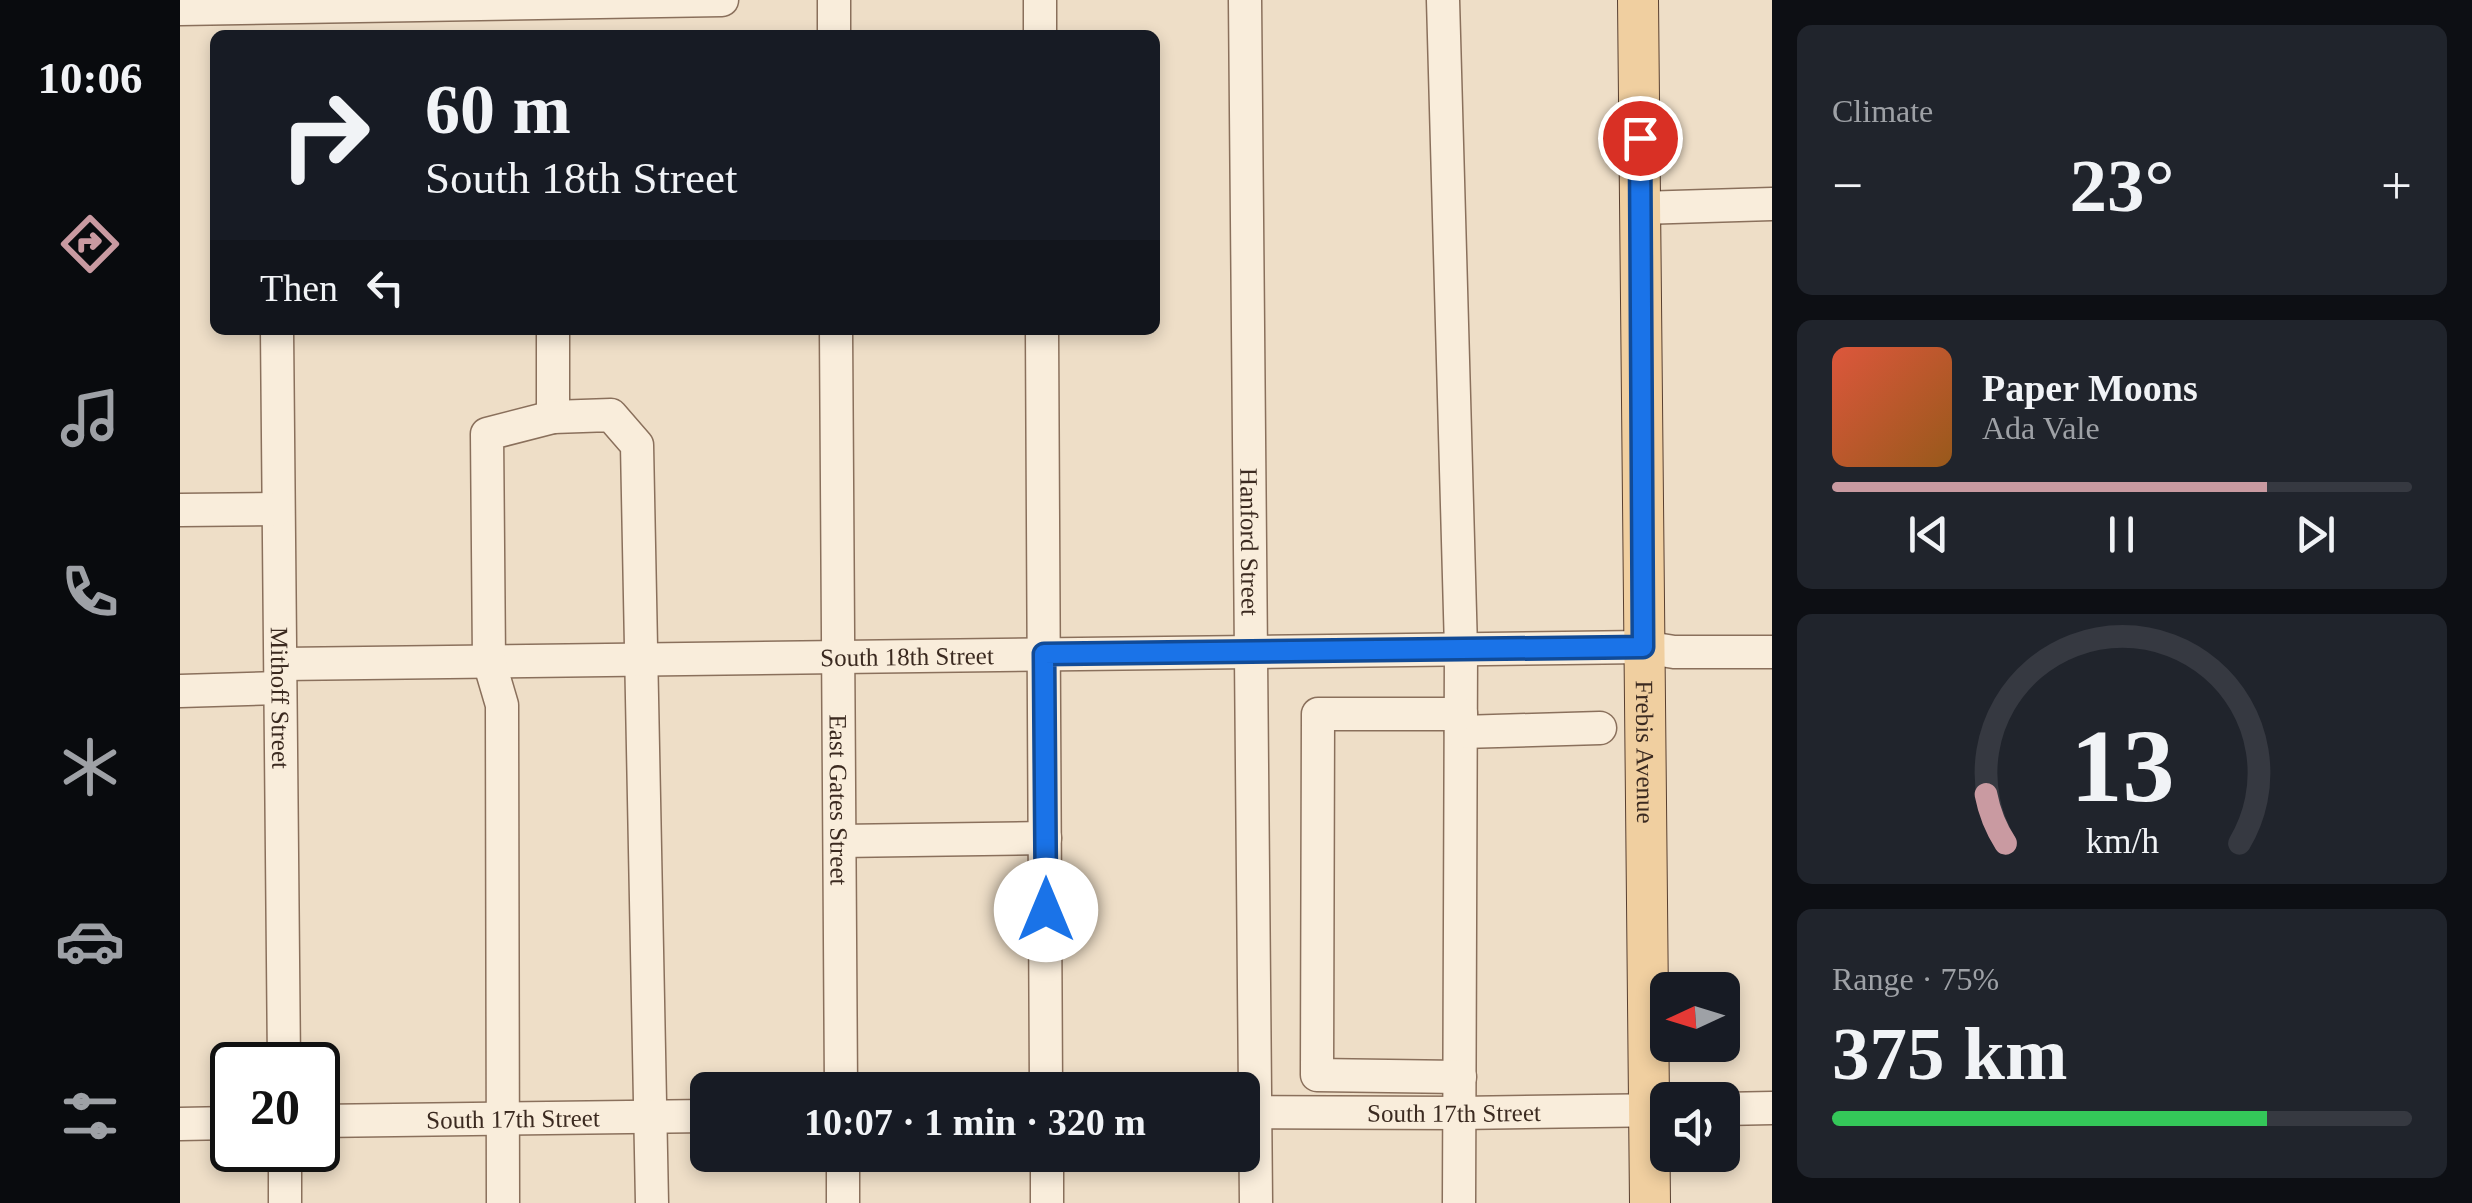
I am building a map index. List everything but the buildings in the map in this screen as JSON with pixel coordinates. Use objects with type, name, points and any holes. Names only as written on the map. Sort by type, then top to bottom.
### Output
[{"type":"main road","name":"Frebis Avenue","points":[[1638,0],[1643,647],[1657,1082]]},
{"type":"main road","name":"Frebis Avenue","points":[[1650,1203],[1653,1172]]},
{"type":"street","points":[[180,9],[275,14],[474,2],[553,19],[626,1],[722,0]]},
{"type":"street","points":[[834,0],[834,30]]},
{"type":"street","points":[[1040,0],[1040,30]]},
{"type":"street","name":"Hanford Street","points":[[1244,0],[1251,652],[1249,1072]]},
{"type":"street","points":[[1443,0],[1461,648],[1458,1203]]},
{"type":"street","points":[[1640,208],[1772,204]]},
{"type":"street","name":"Mithoff Street","points":[[277,335],[284,1042]]},
{"type":"street","points":[[553,335],[553,417]]},
{"type":"street","name":"East Gates Street","points":[[836,335],[841,1072]]},
{"type":"street","points":[[1042,335],[1046,1072]]},
{"type":"street","points":[[503,1203],[502,705],[489,661],[486,434],[553,417],[611,415],[637,446],[652,1203]]},
{"type":"street","points":[[180,510],[278,509]]},
{"type":"street","name":"South 18th Street","points":[[180,691],[280,676],[489,661],[1461,648],[1643,647],[1674,652],[1772,652]]},
{"type":"street","points":[[1460,1077],[1317,1075],[1318,714],[1600,728]]},
{"type":"street","points":[[840,841],[1045,838]]},
{"type":"street","points":[[1740,1108],[1772,1108]]},
{"type":"street","name":"South 17th Street","points":[[1260,1112],[1650,1110]]},
{"type":"street","name":"South 17th Street","points":[[340,1121],[690,1116]]},
{"type":"street","points":[[180,1124],[210,1124]]},
{"type":"street","points":[[285,1172],[285,1203]]},
{"type":"street","points":[[842,1172],[843,1203]]},
{"type":"street","points":[[1047,1172],[1047,1203]]},
{"type":"street","name":"Hanford Street","points":[[1254,1172],[1256,1203]]},
{"type":"route","points":[[1046,910],[1044,654],[1643,647],[1640,138]]}]
